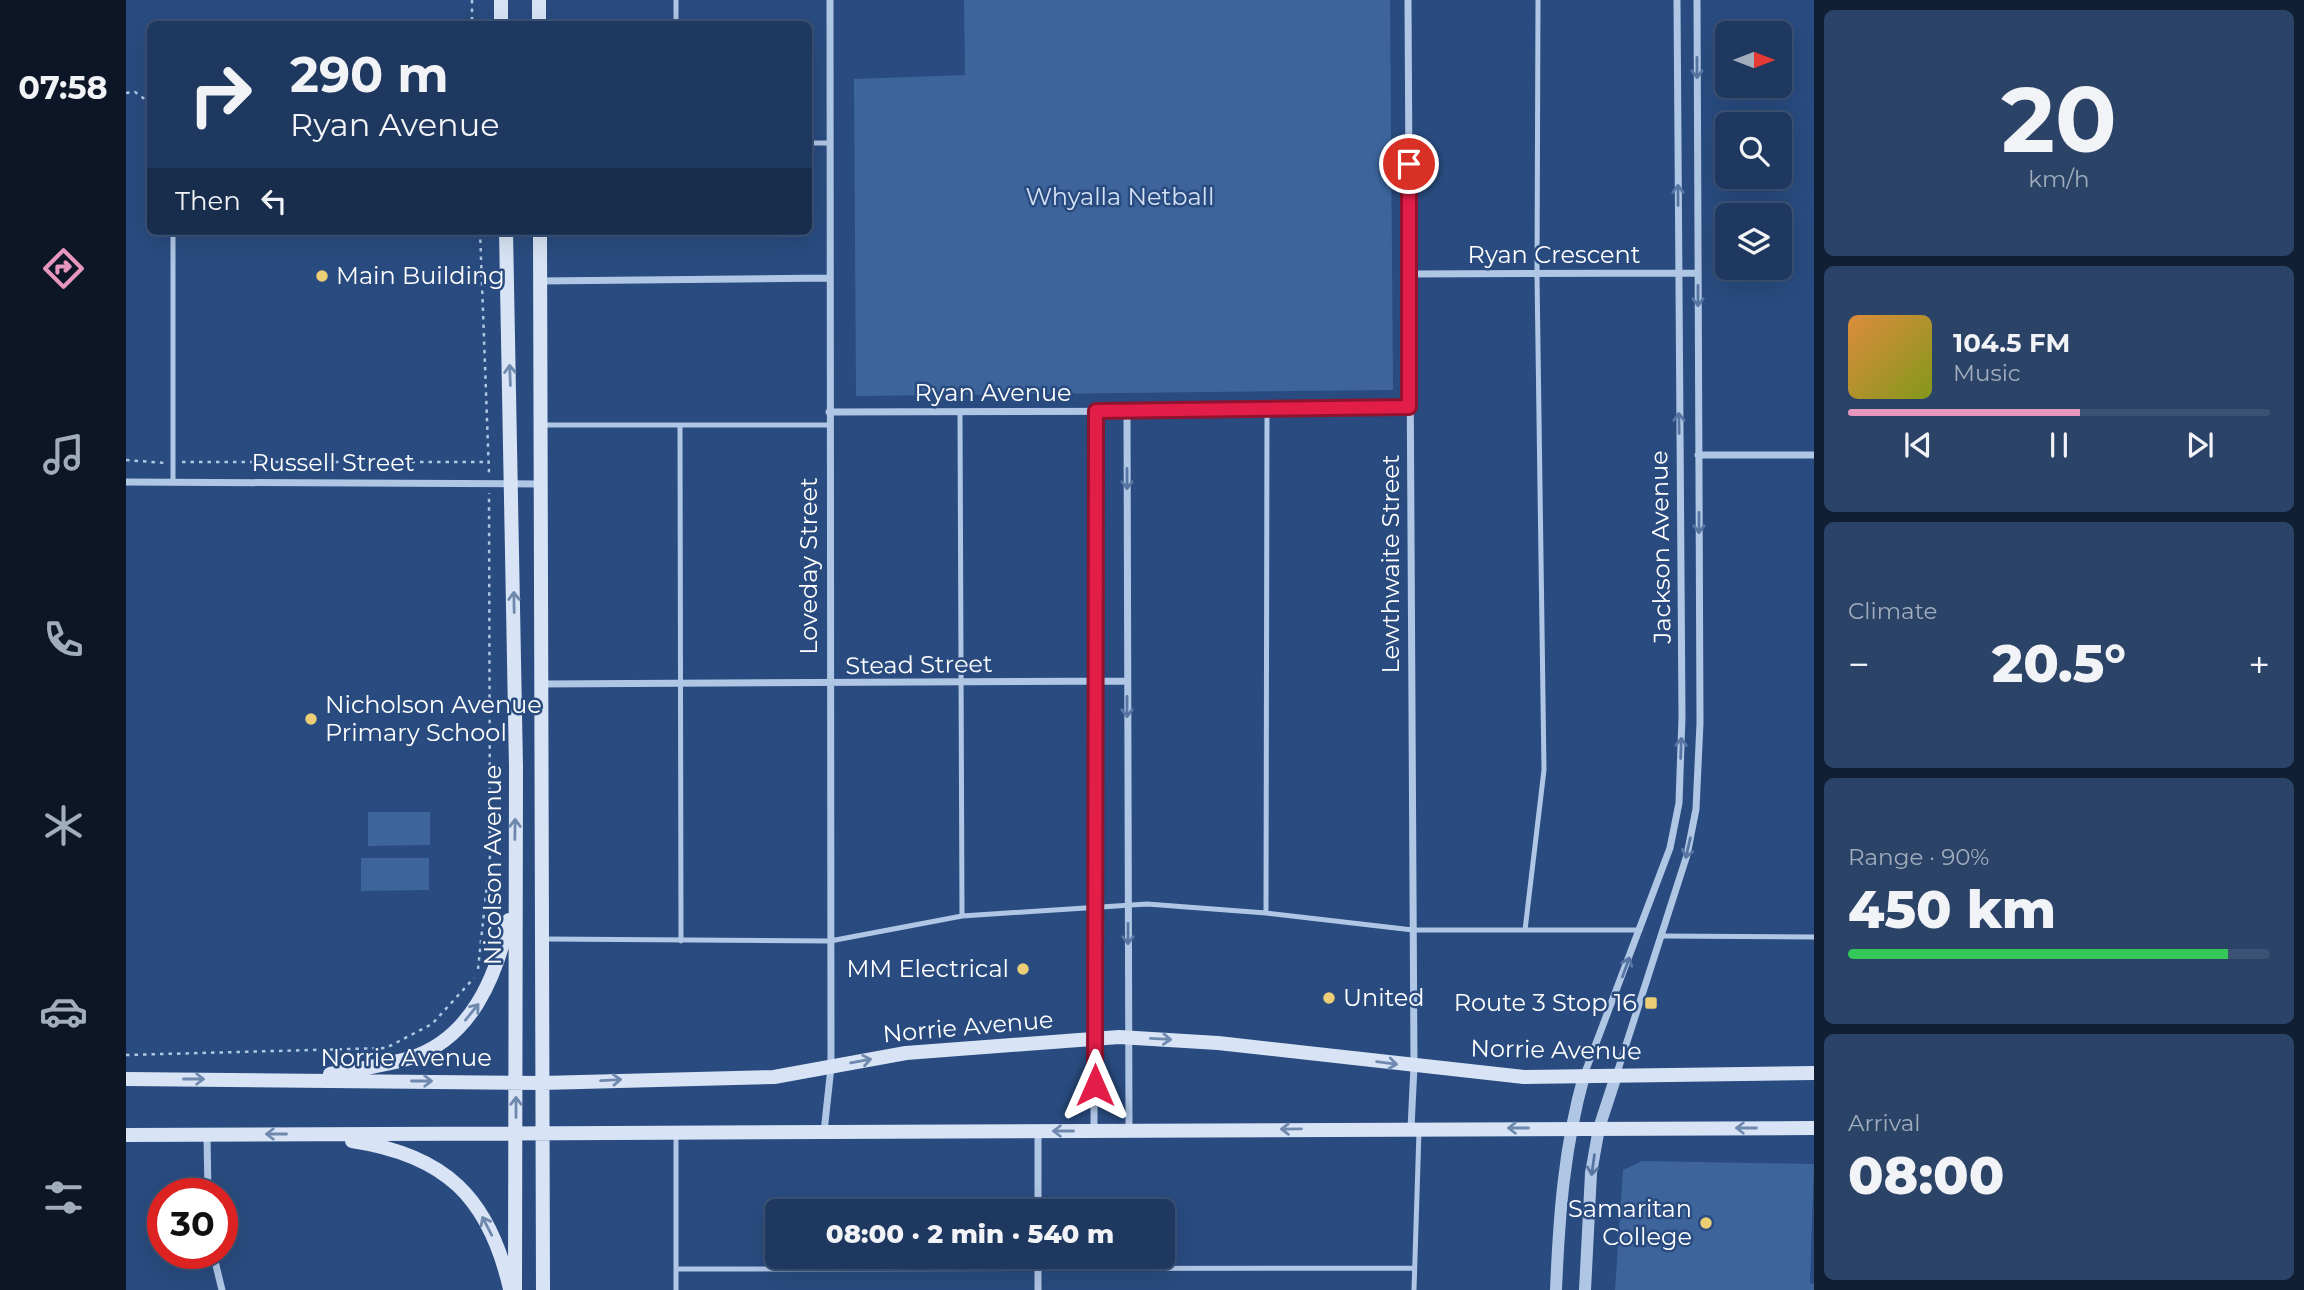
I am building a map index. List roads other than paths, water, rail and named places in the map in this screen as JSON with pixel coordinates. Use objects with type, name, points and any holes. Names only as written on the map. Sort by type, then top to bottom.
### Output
[{"type":"main road","points":[[501,0],[501,21]]},
{"type":"main road","points":[[539,0],[539,21]]},
{"type":"main road","name":"Nicolson Avenue","points":[[506,235],[516,767],[513,1290]]},
{"type":"main road","name":"Nicolson Avenue","points":[[540,235],[543,1290]]},
{"type":"main road","points":[[300,1080],[412,1057],[450,1035],[481,1000],[504,939],[514,898]]},
{"type":"main road","name":"Norrie Avenue","points":[[126,1079],[542,1083],[774,1077],[906,1053],[1129,1038],[1218,1042],[1524,1077],[1814,1073]]},
{"type":"main road","points":[[126,1135],[1814,1128]]},
{"type":"main road","points":[[307,1134],[388,1148],[422,1158],[436,1167],[465,1191],[479,1210],[503,1260],[513,1290]]},
{"type":"street","name":"Loveday Street","points":[[824,1132],[831,1067],[828,685],[830,0]]},
{"type":"street","name":"Lewthwaite Street","points":[[1408,0],[1415,1128]]},
{"type":"street","name":"Jackson Avenue","points":[[1584,1076],[1670,848],[1679,803],[1682,717],[1677,0]]},
{"type":"street","name":"Jackson Avenue","points":[[1616,1076],[1686,855],[1696,809],[1700,723],[1697,0]]},
{"type":"street","name":"Ryan Crescent","points":[[1410,274],[1698,274]]},
{"type":"street","points":[[540,281],[829,278]]},
{"type":"street","name":"Ryan Avenue","points":[[829,412],[1267,411],[1409,407]]},
{"type":"street","points":[[1094,1131],[1096,411]]},
{"type":"street","points":[[1127,411],[1129,1131]]},
{"type":"street","points":[[1698,455],[1814,455]]},
{"type":"street","name":"Russell Street","points":[[126,482],[540,484]]},
{"type":"street","name":"Stead Street","points":[[542,684],[828,685],[1127,681]]},
{"type":"street","points":[[1556,1290],[1559,1208],[1569,1128],[1584,1076]]},
{"type":"street","points":[[1586,1290],[1591,1173],[1599,1128],[1616,1076]]},
{"type":"street","points":[[1038,1131],[1038,1199]]},
{"type":"street","points":[[207,1135],[208,1178]]},
{"type":"street","points":[[217,1269],[222,1290]]},
{"type":"street","points":[[1038,1270],[1038,1290]]},
{"type":"lane","points":[[676,0],[676,21]]},
{"type":"lane","points":[[1525,930],[1544,770],[1537,275],[1538,0]]},
{"type":"lane","points":[[812,143],[830,143]]},
{"type":"lane","points":[[173,235],[173,482]]},
{"type":"lane","points":[[1266,913],[1267,411]]},
{"type":"lane","points":[[960,412],[962,916]]},
{"type":"lane","points":[[540,425],[829,425]]},
{"type":"lane","points":[[680,425],[681,941]]},
{"type":"lane","points":[[542,939],[830,941],[962,916],[1128,905],[1266,913],[1412,930],[1640,930]]},
{"type":"lane","points":[[1661,936],[1814,937]]},
{"type":"lane","points":[[1413,1290],[1415,1128]]},
{"type":"lane","points":[[676,1132],[676,1290]]},
{"type":"lane","points":[[676,1269],[1414,1268]]},
{"type":"place","name":"Main Building","points":[[322,276]]},
{"type":"place","name":"Nicholson Avenue Primary School","points":[[311,719]]},
{"type":"place","name":"MM Electrical","points":[[1023,969]]},
{"type":"place","name":"United","points":[[1329,998]]},
{"type":"place","name":"Route 3 Stop 16","points":[[1651,1003]]},
{"type":"place","name":"Samaritan College","points":[[1706,1223]]},
{"type":"park label","name":"Whyalla Netball","points":[[1120,197]]}]
